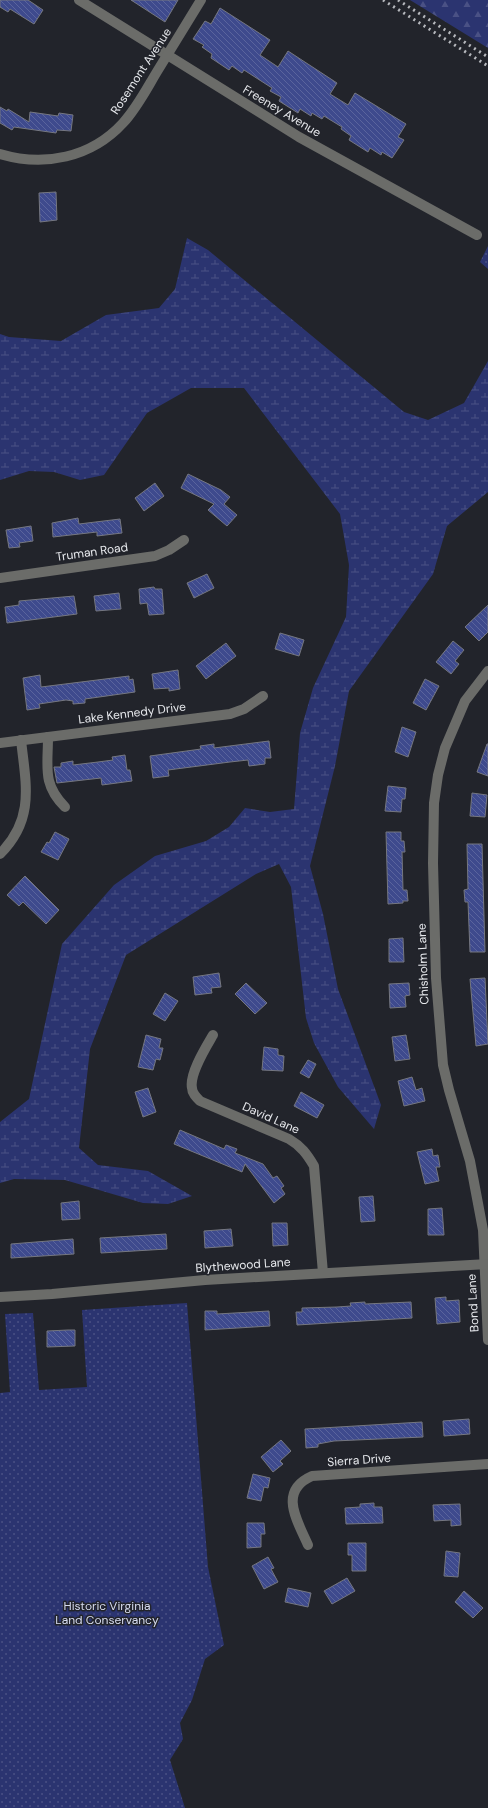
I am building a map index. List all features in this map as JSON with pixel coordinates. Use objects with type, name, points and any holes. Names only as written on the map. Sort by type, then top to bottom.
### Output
[{"type":"street","name":"Freeney Avenue","points":[[79,0],[299,137],[477,235]]},
{"type":"street","name":"Rosemont Avenue","points":[[0,154],[29,160],[43,160],[75,154],[102,141],[130,115],[201,0]]},
{"type":"street","name":"Truman Road","points":[[0,578],[155,556],[169,550],[184,540]]},
{"type":"street","name":"Chisholm Lane","points":[[486,1264],[483,1230],[470,1161],[448,1090],[443,1065],[436,978],[433,864],[434,803],[438,775],[445,748],[465,702],[488,670]]},
{"type":"street","name":"Lake Kennedy Drive","points":[[0,743],[230,714],[244,709],[263,696]]},
{"type":"street","points":[[48,737],[49,785],[55,797],[65,807]]},
{"type":"street","points":[[0,854],[19,830],[24,815],[26,787],[21,740]]},
{"type":"street","name":"David Lane","points":[[213,1035],[202,1055],[192,1080],[192,1088],[195,1095],[200,1101],[289,1139],[308,1155],[314,1166],[324,1273]]},
{"type":"street","name":"Blythewood Lane","points":[[0,1297],[205,1280],[486,1264]]},
{"type":"street","name":"Bond Lane","points":[[486,1264],[488,1340]]},
{"type":"street","name":"Sierra Drive","points":[[308,1545],[294,1514],[292,1502],[298,1484],[308,1478],[320,1475],[488,1464]]},
{"type":"green space","points":[[410,0],[488,0],[488,48]]},
{"type":"green space","points":[[187,238],[208,250],[404,412],[428,420],[464,403],[488,361],[488,492],[447,526],[433,574],[349,691],[335,766],[310,866],[323,914],[338,989],[381,1105],[374,1129],[338,1087],[314,1043],[306,1018],[291,887],[279,864],[256,874],[126,955],[90,1049],[79,1148],[98,1165],[148,1171],[192,1196],[168,1204],[143,1203],[65,1180],[14,1179],[0,1183],[0,1122],[29,1099],[62,944],[114,885],[155,856],[206,841],[229,827],[245,808],[270,812],[294,809],[300,733],[313,688],[346,617],[349,565],[340,514],[244,388],[191,388],[147,413],[104,475],[80,480],[54,472],[29,471],[0,480],[0,334],[9,337],[61,341],[106,315],[159,308],[175,289]]},
{"type":"green space","points":[[488,246],[488,269],[480,262]]},
{"type":"green space","name":"Historic Virginia Land Conservancy","points":[[187,1303],[208,1567],[224,1645],[205,1659],[192,1700],[180,1723],[183,1739],[170,1760],[185,1808],[0,1808],[0,1393],[10,1392],[5,1314],[33,1313],[39,1390],[87,1387],[82,1310]]},
{"type":"building","points":[[0,0],[28,0],[43,10],[34,24],[10,9],[8,12],[0,7]]},
{"type":"building","points":[[131,0],[178,0],[165,22]]},
{"type":"building","points":[[220,8],[270,40],[260,55],[278,67],[288,51],[337,83],[330,94],[348,105],[355,93],[406,124],[398,137],[404,140],[392,158],[382,152],[381,155],[370,148],[368,152],[349,140],[351,136],[341,129],[342,127],[324,116],[322,119],[312,113],[311,116],[300,109],[298,113],[279,101],[281,97],[270,91],[272,88],[244,70],[242,73],[232,66],[229,70],[211,58],[212,54],[202,47],[204,45],[193,39],[205,21],[211,24]]},
{"type":"building","points":[[0,107],[7,111],[8,109],[29,122],[30,112],[58,116],[59,113],[73,115],[71,131],[57,130],[56,133],[14,127],[12,130],[0,123]]},
{"type":"building","points":[[56,192],[57,220],[40,222],[39,193]]},
{"type":"building","points":[[188,474],[221,490],[230,497],[224,504],[237,515],[227,526],[208,510],[214,504],[181,488]]},
{"type":"building","points":[[155,483],[164,496],[144,511],[135,498]]},
{"type":"building","points":[[78,518],[79,524],[120,519],[122,533],[97,536],[97,532],[53,537],[52,523]]},
{"type":"building","points":[[31,526],[33,541],[19,543],[20,547],[9,548],[6,530]]},
{"type":"building","points":[[207,574],[214,588],[194,598],[187,583]]},
{"type":"building","points":[[154,587],[155,589],[162,589],[164,614],[149,615],[147,603],[140,604],[139,589]]},
{"type":"building","points":[[119,593],[121,609],[96,611],[94,596]]},
{"type":"building","points":[[74,596],[77,614],[7,623],[5,607],[19,605],[19,601]]},
{"type":"building","points":[[488,605],[488,632],[479,641],[465,627]]},
{"type":"building","points":[[280,633],[304,640],[299,656],[275,649]]},
{"type":"building","points":[[453,641],[464,650],[455,661],[459,664],[451,674],[436,662]]},
{"type":"building","points":[[226,643],[236,656],[206,679],[196,666]]},
{"type":"building","points":[[178,670],[180,689],[169,691],[169,688],[154,689],[152,674]]},
{"type":"building","points":[[40,675],[41,687],[129,676],[129,680],[133,679],[135,692],[85,699],[85,703],[73,704],[73,701],[66,700],[39,704],[40,708],[27,710],[23,678]]},
{"type":"building","points":[[425,679],[439,686],[426,710],[413,703]]},
{"type":"building","points":[[402,727],[416,732],[408,757],[395,752]]},
{"type":"building","points":[[269,741],[271,758],[265,758],[265,764],[249,766],[248,760],[230,762],[168,770],[169,776],[153,778],[150,756],[201,749],[200,746],[214,744],[214,748]]},
{"type":"building","points":[[488,744],[488,776],[477,772]]},
{"type":"building","points":[[125,755],[127,770],[130,770],[132,781],[102,785],[101,778],[57,783],[54,767],[61,767],[61,763],[73,761],[73,765],[98,762],[113,760],[112,757]]},
{"type":"building","points":[[388,786],[406,788],[405,799],[402,799],[401,812],[385,811]]},
{"type":"building","points":[[472,793],[487,795],[485,817],[470,816]]},
{"type":"building","points":[[55,832],[69,839],[58,860],[41,852],[47,842],[49,843]]},
{"type":"building","points":[[386,832],[401,832],[401,841],[404,841],[405,852],[402,852],[403,890],[407,890],[408,901],[403,901],[403,903],[388,904]]},
{"type":"building","points":[[467,844],[482,844],[485,952],[470,952],[468,902],[465,902],[464,890],[468,889]]},
{"type":"building","points":[[25,876],[59,910],[46,924],[23,902],[19,906],[7,895]]},
{"type":"building","points":[[403,938],[404,962],[389,962],[389,939]]},
{"type":"building","points":[[219,973],[221,987],[211,988],[212,993],[195,995],[193,977]]},
{"type":"building","points":[[485,978],[488,1044],[476,1046],[470,979]]},
{"type":"building","points":[[246,983],[267,1003],[255,1014],[235,994]]},
{"type":"building","points":[[409,983],[410,995],[405,996],[406,1007],[390,1008],[389,984]]},
{"type":"building","points":[[165,993],[178,1001],[165,1021],[153,1014]]},
{"type":"building","points":[[146,1035],[161,1039],[159,1048],[163,1048],[160,1060],[156,1059],[153,1070],[138,1067]]},
{"type":"building","points":[[406,1035],[410,1059],[395,1061],[392,1037]]},
{"type":"building","points":[[264,1047],[278,1049],[278,1055],[284,1056],[283,1071],[262,1070]]},
{"type":"building","points":[[308,1060],[316,1064],[309,1078],[300,1073]]},
{"type":"building","points":[[412,1077],[416,1090],[422,1088],[425,1101],[404,1106],[398,1081]]},
{"type":"building","points":[[148,1088],[156,1112],[143,1117],[135,1092]]},
{"type":"building","points":[[301,1092],[324,1105],[317,1118],[294,1106]]},
{"type":"building","points":[[180,1130],[224,1149],[226,1145],[237,1149],[235,1153],[263,1164],[273,1178],[277,1176],[284,1186],[281,1188],[285,1194],[274,1203],[245,1164],[242,1172],[174,1144]]},
{"type":"building","points":[[432,1149],[433,1156],[438,1155],[440,1167],[436,1167],[439,1181],[425,1184],[417,1152]]},
{"type":"building","points":[[373,1196],[375,1221],[361,1222],[359,1197]]},
{"type":"building","points":[[79,1201],[80,1219],[62,1220],[61,1203]]},
{"type":"building","points":[[442,1208],[444,1235],[428,1235],[428,1209]]},
{"type":"building","points":[[272,1223],[287,1223],[288,1245],[273,1246]]},
{"type":"building","points":[[231,1229],[233,1246],[205,1248],[204,1231]]},
{"type":"building","points":[[166,1234],[167,1249],[101,1253],[100,1238]]},
{"type":"building","points":[[73,1239],[74,1254],[11,1258],[11,1244]]},
{"type":"building","points":[[446,1297],[446,1301],[459,1300],[460,1322],[437,1324],[435,1298]]},
{"type":"building","points":[[365,1302],[365,1304],[411,1302],[412,1318],[297,1325],[296,1312],[302,1312],[302,1308],[351,1306],[350,1303]]},
{"type":"building","points":[[205,1311],[217,1311],[217,1314],[269,1311],[270,1326],[205,1330]]},
{"type":"building","points":[[75,1330],[75,1346],[47,1347],[47,1331]]},
{"type":"building","points":[[469,1419],[470,1434],[444,1436],[443,1421]]},
{"type":"building","points":[[422,1422],[423,1437],[334,1441],[318,1444],[318,1447],[306,1448],[305,1429]]},
{"type":"building","points":[[281,1440],[291,1451],[280,1461],[283,1464],[273,1472],[261,1457]]},
{"type":"building","points":[[253,1474],[270,1478],[268,1488],[264,1487],[261,1501],[247,1498]]},
{"type":"building","points":[[374,1503],[374,1507],[382,1507],[383,1523],[346,1524],[345,1508],[360,1507],[360,1504]]},
{"type":"building","points":[[460,1504],[461,1525],[451,1526],[451,1520],[434,1521],[433,1505]]},
{"type":"building","points":[[247,1523],[264,1523],[265,1534],[261,1534],[261,1547],[247,1548]]},
{"type":"building","points":[[348,1543],[366,1543],[366,1571],[352,1571],[352,1555],[348,1555]]},
{"type":"building","points":[[446,1551],[460,1553],[458,1577],[444,1576]]},
{"type":"building","points":[[268,1557],[274,1568],[271,1569],[278,1582],[264,1589],[252,1566]]},
{"type":"building","points":[[347,1578],[355,1591],[332,1604],[324,1591]]},
{"type":"building","points":[[288,1588],[311,1593],[308,1607],[285,1602]]},
{"type":"building","points":[[464,1591],[483,1608],[473,1618],[455,1602]]},
{"type":"railway","points":[[383,0],[488,66]]},
{"type":"railway","points":[[398,0],[488,57]]}]
